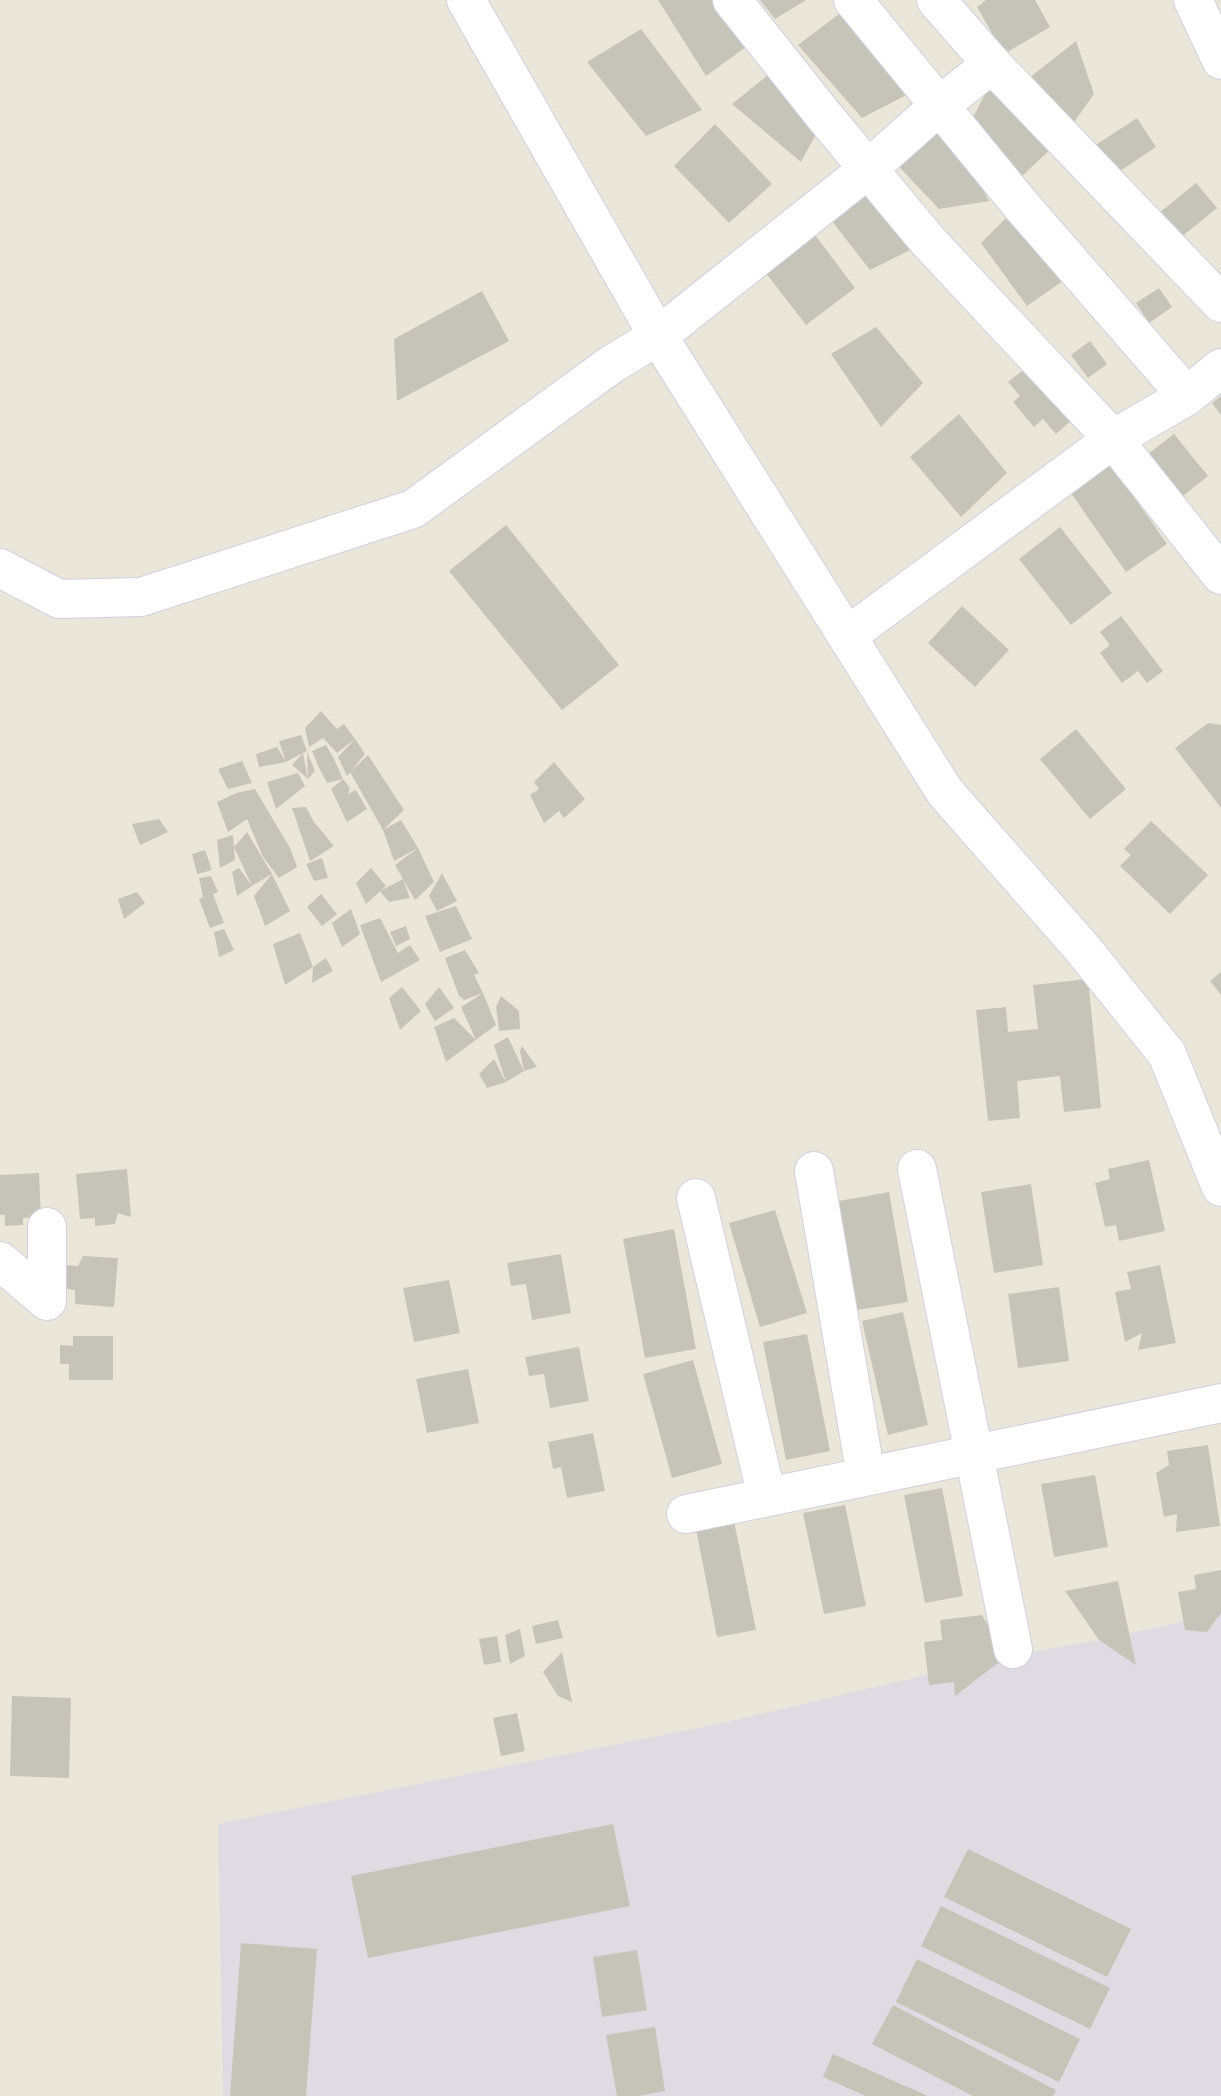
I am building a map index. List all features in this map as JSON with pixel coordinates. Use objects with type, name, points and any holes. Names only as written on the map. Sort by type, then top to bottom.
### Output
[{"type":"street","points":[[466,0],[658,336],[945,792],[1082,948],[1167,1054],[1221,1187]]},
{"type":"street","points":[[732,0],[928,241],[1113,439],[1221,575]]},
{"type":"street","points":[[853,0],[1020,204],[1187,396]]},
{"type":"street","points":[[936,0],[992,64],[1221,303]]},
{"type":"street","points":[[1193,0],[1221,60]]},
{"type":"street","points":[[0,568],[59,599],[141,597],[413,509],[612,364],[658,336],[868,169],[940,105],[992,64]]},
{"type":"street","points":[[847,636],[1113,439],[1187,396],[1221,368]]},
{"type":"street","points":[[917,1169],[1013,1649]]},
{"type":"street","points":[[814,1171],[866,1476]]},
{"type":"street","points":[[696,1198],[767,1497]]},
{"type":"street","points":[[0,1261],[47,1301],[47,1227]]},
{"type":"street","points":[[686,1514],[1221,1403]]},
{"type":"shaded area","points":[[1221,1613],[1221,2096],[223,2096],[218,1824],[723,1723],[1007,1656],[1099,1640]]},
{"type":"building","points":[[658,0],[732,0],[761,36],[706,76]]},
{"type":"building","points":[[760,0],[806,0],[775,19]]},
{"type":"building","points":[[986,0],[1035,0],[1050,27],[1004,54],[977,7]]},
{"type":"building","points":[[855,2],[914,91],[862,118],[798,45]]},
{"type":"building","points":[[641,29],[702,110],[646,136],[587,62]]},
{"type":"building","points":[[1076,41],[1094,94],[1072,125],[1024,82]]},
{"type":"building","points":[[783,63],[825,117],[801,162],[732,104]]},
{"type":"building","points":[[992,81],[1054,146],[1021,177],[971,121]]},
{"type":"building","points":[[940,105],[989,201],[939,209],[886,153]]},
{"type":"building","points":[[1137,118],[1156,147],[1111,177],[1091,148]]},
{"type":"building","points":[[715,124],[772,184],[729,223],[674,166]]},
{"type":"building","points":[[880,183],[928,241],[870,270],[821,207]]},
{"type":"building","points":[[1196,183],[1217,208],[1179,239],[1158,214]]},
{"type":"building","points":[[1020,204],[1063,281],[1027,306],[981,243]]},
{"type":"building","points":[[812,231],[855,288],[806,325],[755,259]]},
{"type":"building","points":[[1159,288],[1172,307],[1149,323],[1136,303]]},
{"type":"building","points":[[482,291],[509,341],[397,401],[394,339]]},
{"type":"building","points":[[876,327],[923,383],[881,427],[831,354]]},
{"type":"building","points":[[1090,341],[1107,364],[1088,378],[1071,355]]},
{"type":"building","points":[[1027,367],[1072,420],[1056,434],[1043,419],[1034,427],[1013,402],[1020,396],[1008,382]]},
{"type":"building","points":[[1221,396],[1221,415],[1212,403]]},
{"type":"building","points":[[959,414],[1007,473],[961,517],[910,457]]},
{"type":"building","points":[[1174,434],[1208,476],[1169,507],[1135,464]]},
{"type":"building","points":[[1111,464],[1167,544],[1126,572],[1071,493]]},
{"type":"building","points":[[506,525],[619,665],[562,710],[449,571]]},
{"type":"building","points":[[1060,527],[1112,593],[1071,625],[1019,559]]},
{"type":"building","points":[[962,606],[1009,650],[975,687],[928,643]]},
{"type":"building","points":[[1121,616],[1163,671],[1147,683],[1138,671],[1122,683],[1100,653],[1110,645],[1100,632]]},
{"type":"building","points":[[321,711],[337,729],[344,724],[355,739],[337,753],[323,738],[309,747],[305,728]]},
{"type":"building","points":[[1208,723],[1221,725],[1221,808],[1175,748]]},
{"type":"building","points":[[1076,729],[1126,789],[1090,819],[1040,759]]},
{"type":"building","points":[[301,735],[307,751],[286,762],[279,741]]},
{"type":"building","points":[[355,739],[365,754],[347,776],[338,757]]},
{"type":"building","points":[[326,745],[343,779],[327,783],[312,751]]},
{"type":"building","points":[[277,747],[286,762],[259,767],[256,754]]},
{"type":"building","points":[[307,752],[315,771],[308,779]]},
{"type":"building","points":[[303,753],[308,779],[292,765]]},
{"type":"building","points":[[368,755],[404,810],[383,830],[350,772]]},
{"type":"building","points":[[242,761],[252,783],[228,789],[218,769]]},
{"type":"building","points":[[554,762],[585,799],[564,818],[559,811],[544,823],[530,795],[539,789],[534,782]]},
{"type":"building","points":[[298,773],[305,786],[276,809],[267,782]]},
{"type":"building","points":[[343,779],[350,788],[348,794],[356,790],[367,809],[347,822],[331,789]]},
{"type":"building","points":[[255,789],[290,848],[297,867],[279,878],[263,857],[247,819],[228,832],[217,802],[236,793]]},
{"type":"building","points":[[306,807],[314,822],[334,846],[310,861],[292,808]]},
{"type":"building","points":[[159,819],[168,832],[140,845],[132,824]]},
{"type":"building","points":[[401,820],[418,848],[394,861],[383,830]]},
{"type":"building","points":[[1151,821],[1208,875],[1170,914],[1120,866],[1131,855],[1124,849]]},
{"type":"building","points":[[247,832],[272,874],[252,886],[234,847]]},
{"type":"building","points":[[233,835],[235,860],[220,868],[217,840]]},
{"type":"building","points":[[418,848],[434,882],[415,900],[395,865]]},
{"type":"building","points":[[205,850],[212,870],[197,874],[192,854]]},
{"type":"building","points":[[322,858],[328,878],[314,881],[306,864]]},
{"type":"building","points":[[239,868],[252,886],[237,896],[232,872]]},
{"type":"building","points":[[371,868],[386,886],[366,904],[356,883]]},
{"type":"building","points":[[442,873],[457,901],[437,911],[429,896]]},
{"type":"building","points":[[272,874],[290,911],[265,926],[254,896]]},
{"type":"building","points":[[211,876],[218,892],[213,894],[224,923],[210,928],[199,899],[203,897],[199,878]]},
{"type":"building","points":[[403,879],[410,898],[389,902],[380,891]]},
{"type":"building","points":[[137,892],[145,903],[124,919],[118,899]]},
{"type":"building","points":[[321,894],[337,914],[322,926],[307,907]]},
{"type":"building","points":[[456,906],[472,939],[440,952],[425,916]]},
{"type":"building","points":[[351,909],[360,934],[342,947],[332,923]]},
{"type":"building","points":[[380,918],[398,953],[410,945],[420,960],[381,982],[360,925]]},
{"type":"building","points":[[406,926],[410,939],[396,946],[390,932]]},
{"type":"building","points":[[224,929],[234,950],[219,957],[214,932]]},
{"type":"building","points":[[300,933],[313,967],[285,985],[273,944]]},
{"type":"building","points":[[465,950],[479,973],[474,975],[483,993],[464,1000],[459,996],[445,958]]},
{"type":"building","points":[[326,958],[333,971],[312,983],[313,967]]},
{"type":"building","points":[[1221,972],[1221,995],[1210,981]]},
{"type":"building","points":[[1088,979],[1101,1108],[1064,1112],[1060,1076],[1017,1081],[1020,1118],[988,1121],[976,1010],[1006,1007],[1008,1032],[1038,1029],[1033,985]]},
{"type":"building","points":[[402,987],[421,1011],[400,1030],[389,998]]},
{"type":"building","points":[[439,987],[454,1008],[435,1021],[425,1004]]},
{"type":"building","points":[[483,993],[496,1025],[476,1040],[461,1007]]},
{"type":"building","points":[[501,996],[519,1011],[520,1029],[499,1031],[496,1007]]},
{"type":"building","points":[[454,1018],[476,1040],[446,1062],[434,1027]]},
{"type":"building","points":[[508,1037],[524,1071],[506,1082],[494,1045]]},
{"type":"building","points":[[522,1046],[537,1067],[524,1071],[520,1051]]},
{"type":"building","points":[[494,1059],[506,1082],[487,1088],[479,1074]]},
{"type":"building","points":[[1149,1160],[1165,1231],[1119,1241],[1116,1225],[1105,1227],[1095,1183],[1110,1179],[1108,1169]]},
{"type":"building","points":[[127,1169],[131,1217],[118,1213],[115,1224],[95,1226],[95,1218],[80,1219],[76,1174]]},
{"type":"building","points":[[39,1173],[41,1217],[23,1218],[23,1225],[5,1226],[5,1215],[0,1215],[0,1175]]},
{"type":"building","points":[[1031,1184],[1043,1265],[994,1273],[981,1192]]},
{"type":"building","points":[[889,1192],[908,1302],[857,1310],[839,1201]]},
{"type":"building","points":[[775,1210],[807,1313],[760,1327],[729,1223]]},
{"type":"building","points":[[674,1229],[696,1349],[645,1358],[623,1239]]},
{"type":"building","points":[[561,1254],[571,1313],[532,1320],[526,1284],[511,1286],[507,1263]]},
{"type":"building","points":[[83,1256],[118,1258],[114,1307],[75,1304],[75,1290],[63,1288],[64,1265],[78,1266]]},
{"type":"building","points":[[1160,1265],[1176,1343],[1138,1350],[1142,1333],[1125,1342],[1115,1292],[1131,1289],[1127,1272]]},
{"type":"building","points":[[449,1280],[460,1333],[414,1342],[403,1288]]},
{"type":"building","points":[[1059,1287],[1069,1361],[1018,1368],[1008,1294]]},
{"type":"building","points":[[903,1312],[928,1425],[888,1435],[862,1321]]},
{"type":"building","points":[[807,1334],[830,1451],[786,1460],[763,1342]]},
{"type":"building","points":[[73,1336],[113,1336],[113,1380],[69,1380],[69,1364],[60,1364],[60,1345],[73,1346]]},
{"type":"building","points":[[579,1347],[589,1401],[550,1408],[544,1374],[529,1376],[525,1357]]},
{"type":"building","points":[[693,1360],[722,1464],[672,1478],[643,1374]]},
{"type":"building","points":[[468,1369],[479,1423],[427,1433],[416,1379]]},
{"type":"building","points":[[593,1433],[605,1491],[567,1498],[561,1467],[553,1469],[548,1442]]},
{"type":"building","points":[[1208,1445],[1220,1526],[1176,1532],[1177,1514],[1164,1517],[1156,1473],[1169,1465],[1167,1451]]},
{"type":"building","points":[[1095,1475],[1108,1547],[1054,1557],[1041,1484]]},
{"type":"building","points":[[942,1488],[963,1596],[925,1603],[904,1495]]},
{"type":"building","points":[[845,1505],[866,1606],[824,1614],[803,1513]]},
{"type":"building","points":[[734,1521],[756,1630],[717,1637],[696,1529]]},
{"type":"building","points":[[1221,1570],[1221,1613],[1207,1632],[1185,1630],[1178,1592],[1196,1589],[1194,1575]]},
{"type":"building","points":[[1118,1581],[1136,1665],[1099,1640],[1065,1591]]},
{"type":"building","points":[[982,1615],[1007,1656],[955,1696],[954,1682],[929,1685],[924,1642],[942,1640],[940,1620]]},
{"type":"building","points":[[558,1620],[563,1638],[536,1644],[532,1626]]},
{"type":"building","points":[[520,1629],[525,1656],[510,1664],[505,1635]]},
{"type":"building","points":[[497,1636],[501,1662],[484,1665],[479,1639]]},
{"type":"building","points":[[562,1652],[572,1702],[558,1696],[543,1672]]},
{"type":"building","points":[[12,1696],[71,1698],[69,1778],[10,1776]]},
{"type":"building","points":[[517,1713],[525,1751],[501,1756],[493,1718]]},
{"type":"building","points":[[613,1824],[630,1906],[368,1958],[351,1876]]},
{"type":"building","points":[[968,1849],[1131,1929],[1107,1977],[944,1897]]},
{"type":"building","points":[[941,1906],[1110,1988],[1090,2029],[921,1946]]},
{"type":"building","points":[[241,1943],[317,1949],[306,2096],[230,2096]]},
{"type":"building","points":[[637,1950],[647,2010],[602,2017],[593,1957]]},
{"type":"building","points":[[917,1959],[1080,2039],[1059,2082],[896,2002]]},
{"type":"building","points":[[893,2005],[1056,2090],[1053,2096],[973,2096],[872,2044]]},
{"type":"building","points":[[655,2027],[665,2091],[638,2096],[617,2096],[606,2035]]},
{"type":"building","points":[[833,2054],[928,2096],[866,2096],[823,2077]]}]
